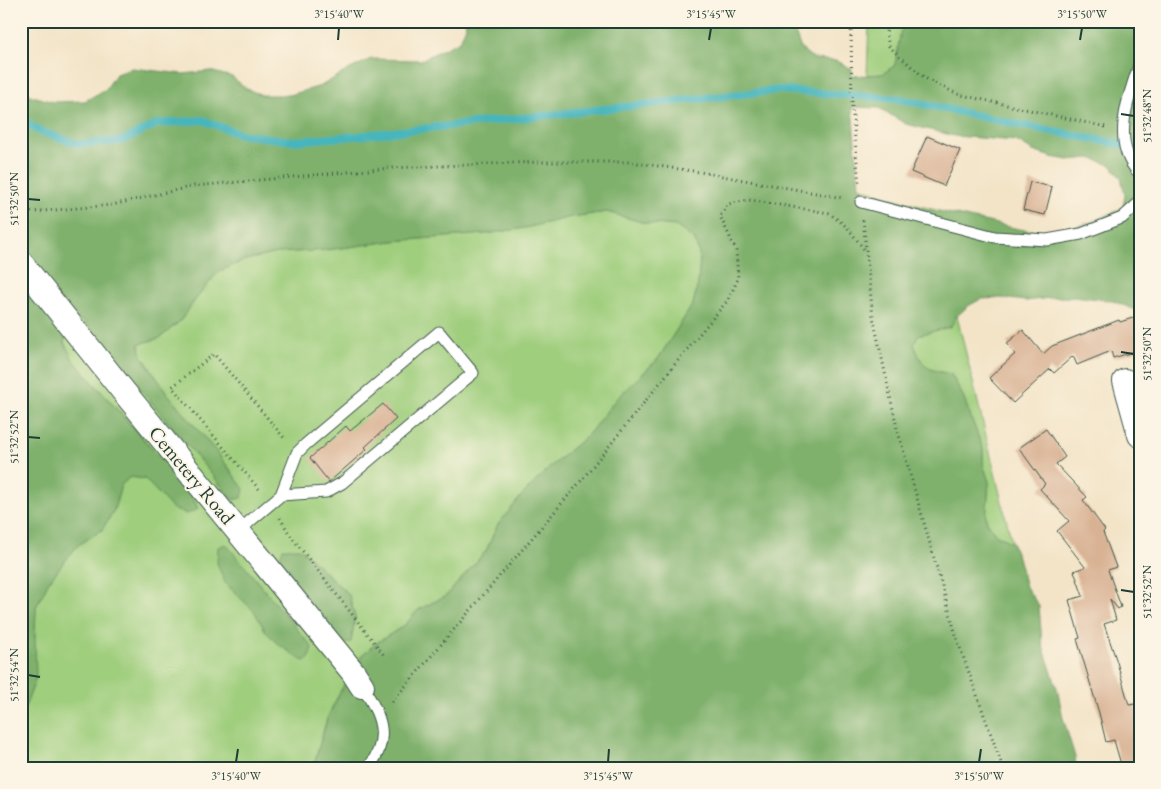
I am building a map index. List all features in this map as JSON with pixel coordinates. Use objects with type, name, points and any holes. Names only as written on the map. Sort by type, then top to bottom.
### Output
[{"type":"street","name":"Cemetery Road","points":[[21,263],[353,672],[362,686]]},
{"type":"street","points":[[1125,381],[1140,435]]},
{"type":"lane","points":[[1140,62],[1124,114],[1124,148],[1133,167],[1140,174]]},
{"type":"lane","points":[[861,202],[995,237],[1047,240],[1081,234],[1122,218],[1140,202]]},
{"type":"lane","points":[[239,532],[281,495],[297,453],[439,332],[473,373],[342,483],[326,492],[281,495]]},
{"type":"lane","points":[[362,686],[374,703],[380,719],[382,740],[373,762],[368,768]]},
{"type":"path","points":[[851,21],[852,106],[873,317],[899,437],[958,642],[1002,768]]},
{"type":"path","points":[[887,21],[886,33],[889,46],[896,54],[925,78],[957,94],[1124,132]]},
{"type":"path","points":[[21,213],[112,205],[204,185],[391,168],[538,162],[630,162],[700,172],[861,202]]},
{"type":"path","points":[[380,719],[397,694],[580,482],[728,300],[738,279],[736,250],[720,216],[728,204],[749,200],[830,213],[847,227],[866,252]]},
{"type":"path","points":[[297,453],[214,354],[172,387],[272,503],[290,534],[384,655]]},
{"type":"green space","points":[[465,21],[791,21],[801,49],[814,59],[837,61],[852,69],[852,76],[883,74],[895,65],[901,31],[913,21],[1140,21],[1140,314],[1138,311],[1113,301],[1083,297],[1057,297],[1026,301],[1000,298],[981,299],[968,306],[957,316],[950,327],[918,335],[914,344],[923,363],[936,371],[951,374],[962,394],[983,449],[983,464],[989,482],[986,520],[995,534],[1012,543],[1026,587],[1039,606],[1042,643],[1057,688],[1063,718],[1075,757],[1076,768],[310,768],[315,761],[327,719],[340,692],[362,655],[378,642],[405,625],[418,610],[446,596],[486,551],[497,526],[523,494],[550,467],[588,435],[617,398],[658,359],[693,304],[698,284],[700,258],[695,240],[676,226],[645,223],[607,212],[485,234],[392,241],[326,250],[278,253],[245,260],[218,272],[181,320],[160,338],[139,344],[142,356],[167,393],[215,450],[244,489],[242,498],[233,500],[83,320],[69,323],[64,342],[73,360],[191,493],[198,509],[187,514],[173,509],[145,479],[130,477],[121,485],[114,510],[102,530],[78,545],[49,581],[36,607],[36,678],[26,705],[21,711],[21,90],[32,96],[54,102],[85,101],[106,89],[116,74],[132,68],[183,74],[210,71],[232,77],[247,89],[262,95],[290,95],[321,86],[371,59],[421,60],[460,41],[466,26]],"holes":[[[852,107],[879,108],[906,124],[955,136],[1016,141],[1033,151],[1051,157],[1068,160],[1090,158],[1111,165],[1121,178],[1125,195],[1123,207],[1105,217],[1075,227],[1030,231],[939,211],[859,187]]]},
{"type":"green space","points":[[869,21],[913,21],[901,31],[895,65],[883,74],[867,75]]},
{"type":"green space","points":[[607,212],[645,223],[676,226],[695,240],[700,258],[698,284],[693,304],[658,359],[617,398],[588,435],[550,467],[523,494],[497,526],[486,551],[446,596],[418,610],[405,625],[378,642],[362,655],[327,718],[315,761],[310,768],[21,768],[21,711],[26,705],[35,636],[36,607],[49,581],[78,545],[102,530],[114,510],[121,485],[130,477],[146,479],[158,492],[151,447],[73,360],[64,342],[69,323],[83,320],[233,500],[233,473],[167,393],[142,356],[139,344],[160,338],[181,320],[218,272],[245,260],[278,253],[326,250],[392,241],[485,234],[525,228],[571,217]],"holes":[[[300,548],[349,595],[355,617],[351,642]]]},
{"type":"green space","points":[[957,316],[1012,543],[995,534],[986,520],[989,482],[983,464],[983,449],[962,394],[951,374],[930,369],[923,363],[913,344],[918,335],[950,327]]},
{"type":"green space","points":[[226,544],[312,647],[309,659],[303,661],[278,644],[266,632],[254,611],[225,583],[217,563],[218,547]]},
{"type":"green space","points":[[283,548],[300,548],[349,595],[355,617],[351,642],[341,645],[289,584],[280,557]]},
{"type":"building","points":[[927,136],[960,150],[944,186],[911,172]]},
{"type":"building","points":[[1030,182],[1052,187],[1045,215],[1023,210]]},
{"type":"building","points":[[1136,317],[1140,331],[1140,350],[1113,358],[1111,351],[1077,365],[1073,356],[1054,373],[1050,369],[1013,403],[989,378],[1015,354],[1007,343],[1023,330],[1043,354],[1052,346],[1119,320],[1120,322]]},
{"type":"building","points":[[383,404],[396,419],[365,447],[367,449],[329,482],[310,458],[346,426],[350,431]]},
{"type":"building","points":[[1046,429],[1065,457],[1056,464],[1087,497],[1083,500],[1105,530],[1103,532],[1116,567],[1108,570],[1121,607],[1118,609],[1110,599],[1116,620],[1104,624],[1129,705],[1135,704],[1140,722],[1140,768],[1122,768],[1114,740],[1106,742],[1077,639],[1080,638],[1069,600],[1083,596],[1074,571],[1085,567],[1057,531],[1069,521],[1040,489],[1045,484],[1019,448]]},
{"type":"waterway","points":[[21,120],[39,131],[78,144],[122,141],[157,124],[202,120],[240,134],[293,141],[356,136],[779,90],[900,99],[1140,148]]}]
